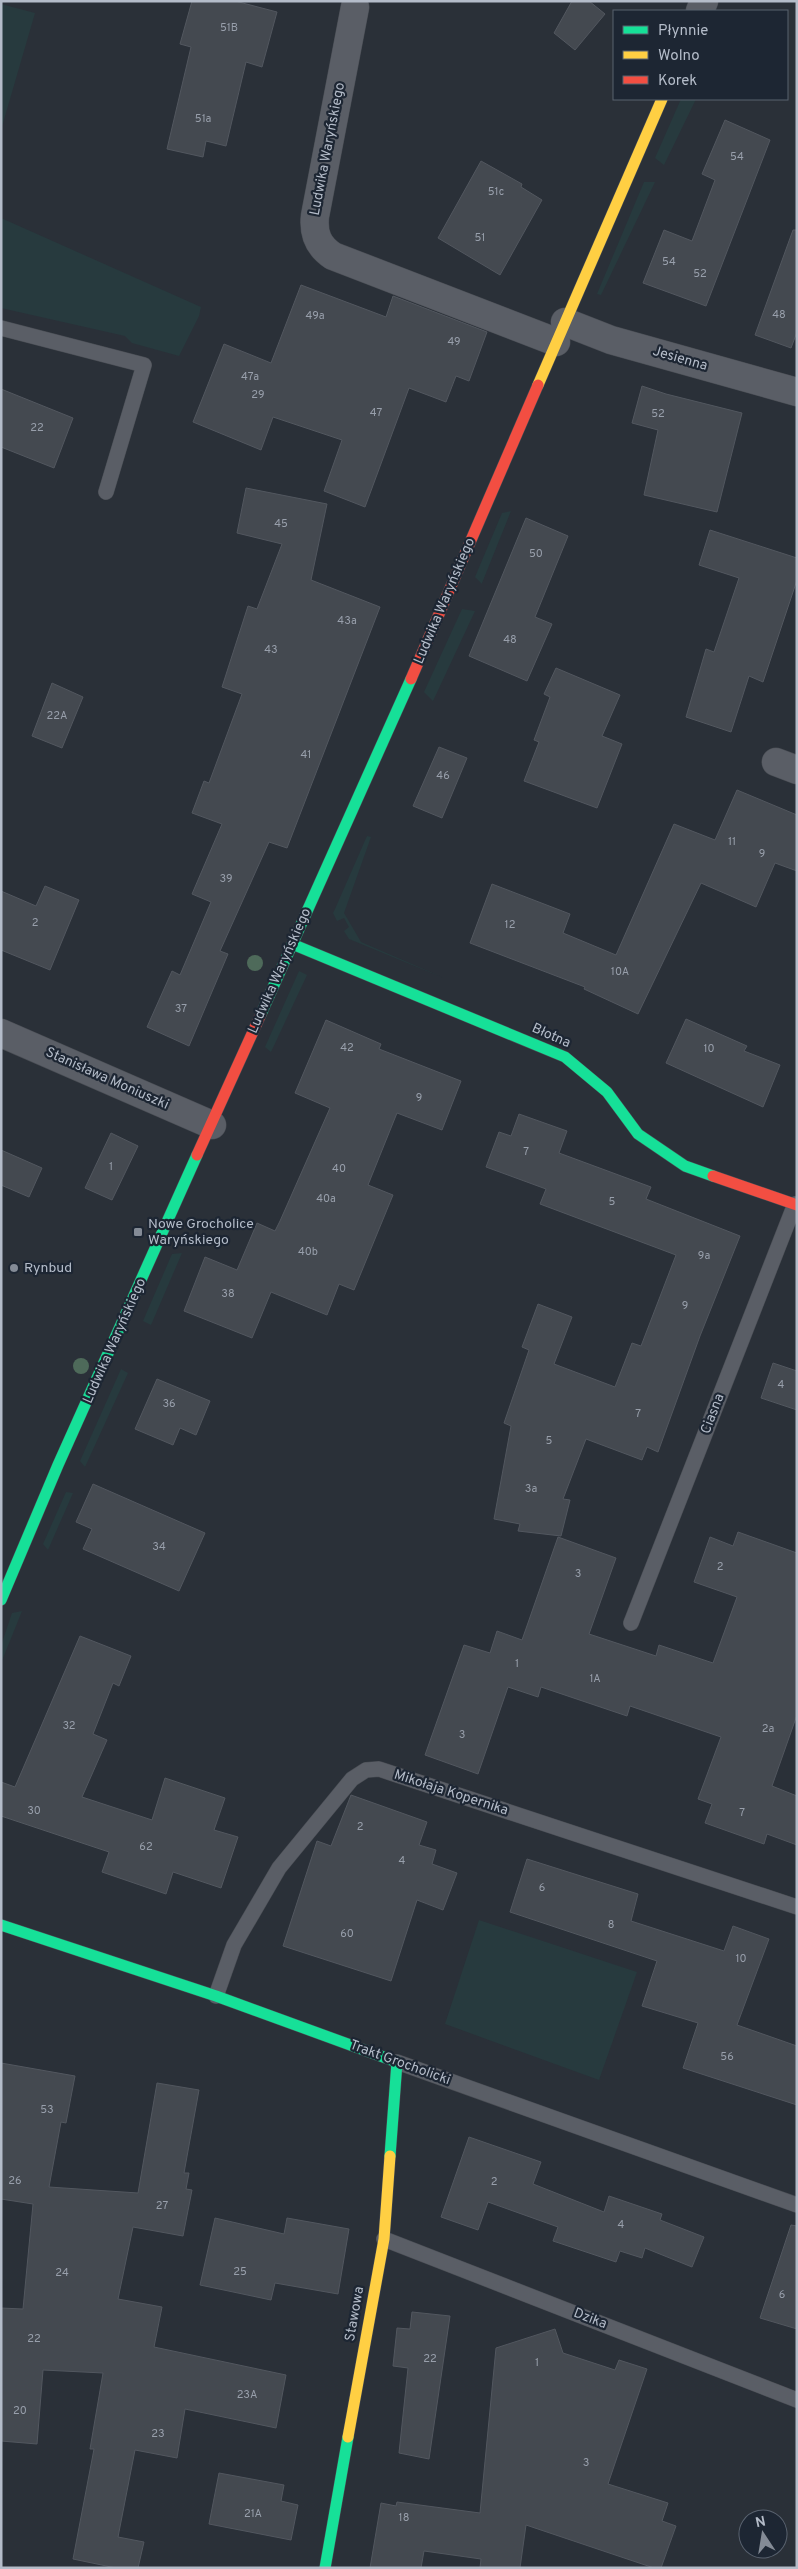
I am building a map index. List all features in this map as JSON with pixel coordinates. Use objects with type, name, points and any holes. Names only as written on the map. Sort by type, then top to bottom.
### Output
[{"type":"street","name":"Ludwika Waryńskiego","points":[[355,7],[315,216],[314,228],[317,240],[324,250],[333,256],[561,332]]},
{"type":"street","name":"Ludwika Waryńskiego","points":[[2,1594],[58,1465],[399,707],[662,100]]},
{"type":"street","name":"Jesienna","points":[[561,332],[610,340],[797,392]]},
{"type":"street","name":"Błotna","points":[[292,944],[565,1057],[607,1092],[638,1134],[685,1166],[796,1204]]},
{"type":"street","name":"Stanisława Moniuszki","points":[[1,1033],[212,1125]]},
{"type":"street","name":"Trakt Grocholicki","points":[[1,1925],[216,1996],[397,2062]]},
{"type":"street","name":"Stawowa","points":[[325,2568],[384,2239],[397,2062]]},
{"type":"lane","points":[[1,328],[144,365],[106,492]]},
{"type":"lane","name":"Ciasna","points":[[631,1623],[796,1204]]},
{"type":"lane","name":"Mikołaja Kopernika","points":[[216,1996],[234,1945],[279,1868],[352,1779],[366,1770],[379,1769],[797,1907]]},
{"type":"lane","name":"Trakt Grocholicki","points":[[397,2062],[797,2205]]},
{"type":"lane","name":"Dzika","points":[[384,2239],[797,2400]]},
{"type":"green space","points":[[1,4],[35,13],[1,130]]},
{"type":"green space","points":[[681,100],[696,100],[664,165],[655,158]]},
{"type":"green space","points":[[644,182],[655,182],[601,295],[597,294]]},
{"type":"green space","points":[[1,218],[201,307],[199,316],[179,356],[132,343],[125,336],[1,308]]},
{"type":"green space","points":[[511,511],[482,584],[475,577],[502,513]]},
{"type":"green space","points":[[462,609],[475,611],[433,701],[424,692]]},
{"type":"green space","points":[[367,836],[371,837],[344,913],[361,942],[444,978],[349,939],[344,931],[349,927],[344,918],[337,921],[333,913]]},
{"type":"green space","points":[[299,971],[307,975],[271,1052],[265,1047]]},
{"type":"green space","points":[[182,1253],[151,1325],[143,1321],[172,1254]]},
{"type":"green space","points":[[121,1369],[128,1373],[85,1467],[80,1461]]},
{"type":"green space","points":[[66,1492],[73,1493],[48,1550],[43,1544]]},
{"type":"green space","points":[[22,1611],[1,1663],[1,1646],[12,1613]]},
{"type":"green space","points":[[479,1920],[637,1972],[599,2080],[445,2024]]},
{"type":"building","points":[[192,1],[235,1],[277,12],[262,67],[246,62],[226,146],[206,141],[203,157],[167,149],[191,47],[180,44]]},
{"type":"building","points":[[572,1],[589,1],[605,14],[575,50],[554,33]]},
{"type":"building","points":[[725,120],[770,140],[706,306],[643,283],[664,230],[692,241],[715,180],[702,174]]},
{"type":"building","points":[[481,161],[522,184],[521,187],[542,200],[500,275],[438,238]]},
{"type":"building","points":[[793,230],[797,230],[797,332],[791,348],[755,335]]},
{"type":"building","points":[[301,285],[386,317],[393,296],[487,332],[469,381],[456,376],[446,402],[409,388],[365,507],[324,491],[342,440],[273,417],[261,450],[193,422],[224,344],[271,363]]},
{"type":"building","points":[[642,386],[742,413],[717,512],[644,495],[658,430],[632,423]]},
{"type":"building","points":[[1,389],[73,418],[54,468],[1,447]]},
{"type":"building","points":[[246,488],[327,504],[311,580],[380,607],[287,848],[269,842],[220,951],[228,954],[189,1046],[147,1027],[172,971],[180,975],[211,902],[192,894],[222,824],[192,813],[204,781],[209,783],[242,694],[222,687],[248,606],[257,609],[282,544],[237,533]]},
{"type":"building","points":[[526,518],[568,536],[535,617],[552,624],[527,681],[469,656]]},
{"type":"building","points":[[710,530],[797,558],[797,580],[763,682],[749,676],[731,732],[686,717],[706,649],[714,652],[739,578],[699,565]]},
{"type":"building","points":[[556,668],[620,695],[602,736],[622,744],[597,808],[524,781],[539,742],[534,740],[550,697],[544,694]]},
{"type":"building","points":[[52,683],[83,697],[62,748],[32,736]]},
{"type":"building","points":[[439,747],[467,758],[442,818],[413,806]]},
{"type":"building","points":[[737,790],[797,815],[797,871],[775,863],[756,907],[701,883],[638,1014],[584,989],[585,987],[470,943],[492,884],[570,914],[563,933],[616,955],[674,824],[715,840]]},
{"type":"building","points":[[45,886],[79,900],[50,970],[1,950],[1,891],[36,906]]},
{"type":"building","points":[[686,1019],[747,1046],[744,1051],[780,1065],[763,1107],[666,1063]]},
{"type":"building","points":[[326,1020],[381,1044],[379,1049],[461,1081],[442,1130],[397,1113],[368,1185],[393,1195],[354,1290],[339,1284],[327,1315],[271,1292],[252,1338],[184,1311],[205,1257],[237,1270],[257,1223],[275,1231],[280,1221],[330,1108],[295,1093]]},
{"type":"building","points":[[519,1114],[567,1131],[559,1153],[651,1187],[646,1199],[740,1236],[700,1336],[658,1452],[647,1447],[642,1460],[586,1439],[563,1499],[570,1500],[561,1536],[518,1531],[520,1524],[494,1519],[511,1426],[504,1423],[529,1350],[522,1347],[538,1304],[572,1317],[554,1364],[615,1387],[632,1343],[641,1346],[676,1255],[540,1204],[546,1189],[486,1167],[499,1132],[511,1136]]},
{"type":"building","points":[[111,1133],[138,1146],[112,1200],[85,1188]]},
{"type":"building","points":[[1,1150],[42,1168],[29,1197],[1,1185]]},
{"type":"building","points":[[773,1363],[797,1371],[797,1410],[761,1398]]},
{"type":"building","points":[[157,1379],[210,1401],[196,1435],[180,1428],[173,1445],[135,1429]]},
{"type":"building","points":[[93,1484],[205,1533],[179,1591],[83,1549],[92,1529],[76,1522]]},
{"type":"building","points":[[738,1532],[797,1553],[797,1715],[772,1786],[797,1796],[797,1845],[767,1834],[764,1844],[705,1823],[712,1804],[698,1799],[721,1737],[630,1706],[627,1716],[541,1687],[538,1697],[508,1687],[478,1774],[425,1755],[464,1645],[490,1653],[497,1631],[522,1640],[558,1537],[616,1558],[589,1634],[656,1656],[659,1645],[713,1663],[737,1597],[694,1582],[710,1537],[733,1546]]},
{"type":"building","points":[[80,1636],[131,1656],[119,1686],[113,1683],[93,1734],[107,1740],[82,1797],[152,1820],[165,1778],[225,1798],[214,1830],[238,1837],[221,1888],[173,1872],[166,1894],[102,1872],[109,1852],[1,1816],[1,1782],[15,1787]]},
{"type":"building","points":[[351,1795],[427,1822],[419,1845],[436,1850],[432,1864],[457,1873],[443,1910],[417,1900],[391,1981],[283,1946],[317,1841],[331,1846]]},
{"type":"building","points":[[527,1859],[638,1894],[631,1921],[724,1951],[733,1926],[769,1939],[737,2025],[797,2046],[797,2105],[683,2068],[698,2023],[642,2006],[657,1961],[510,1912]]},
{"type":"building","points":[[1,2063],[75,2076],[66,2123],[61,2122],[49,2187],[138,2193],[157,2083],[199,2090],[184,2173],[189,2173],[186,2189],[192,2190],[183,2236],[133,2227],[118,2299],[162,2307],[154,2347],[286,2375],[276,2428],[185,2409],[177,2458],[135,2450],[118,2537],[144,2542],[138,2568],[116,2568],[73,2559],[94,2449],[90,2449],[103,2373],[43,2370],[37,2444],[1,2441],[1,2308],[23,2309],[33,2204],[1,2199]]},
{"type":"building","points":[[469,2137],[541,2162],[533,2184],[604,2212],[609,2196],[662,2214],[660,2220],[704,2237],[692,2267],[645,2248],[642,2258],[620,2251],[616,2262],[553,2241],[558,2227],[488,2202],[478,2230],[441,2217]]},
{"type":"building","points":[[215,2218],[284,2234],[287,2218],[349,2229],[338,2294],[275,2283],[271,2300],[200,2285]]},
{"type":"building","points":[[791,2225],[797,2226],[797,2329],[760,2318]]},
{"type":"building","points":[[412,2312],[450,2316],[429,2459],[399,2453],[408,2368],[393,2366],[397,2328],[410,2329]]},
{"type":"building","points":[[555,2329],[563,2353],[615,2370],[619,2360],[647,2369],[608,2484],[668,2503],[662,2521],[676,2526],[661,2568],[654,2568],[526,2525],[520,2568],[480,2568],[481,2559],[424,2551],[421,2568],[370,2568],[381,2503],[396,2506],[397,2502],[480,2513],[496,2348]]},
{"type":"building","points":[[219,2473],[284,2485],[281,2501],[298,2505],[291,2540],[209,2524]]},
{"type":"traffic: fast","points":[[261,1014],[411,679]]},
{"type":"traffic: fast","points":[[292,944],[565,1057],[607,1092],[638,1134],[685,1166],[713,1176]]},
{"type":"traffic: fast","points":[[1,1600],[58,1465],[197,1155]]},
{"type":"traffic: fast","points":[[1,1925],[216,1996],[397,2062],[390,2156]]},
{"type":"traffic: fast","points":[[325,2568],[348,2437]]},
{"type":"traffic: slow","points":[[538,385],[662,100]]},
{"type":"traffic: slow","points":[[348,2437],[384,2239],[390,2156]]},
{"type":"traffic: jam","points":[[411,679],[538,385]]},
{"type":"traffic: jam","points":[[197,1155],[261,1014]]},
{"type":"traffic: jam","points":[[713,1176],[797,1205]]},
{"type":"place","name":"Nowe Grocholice Waryńskiego","points":[[138,1232]]},
{"type":"place","name":"Rynbud","points":[[14,1268]]}]
